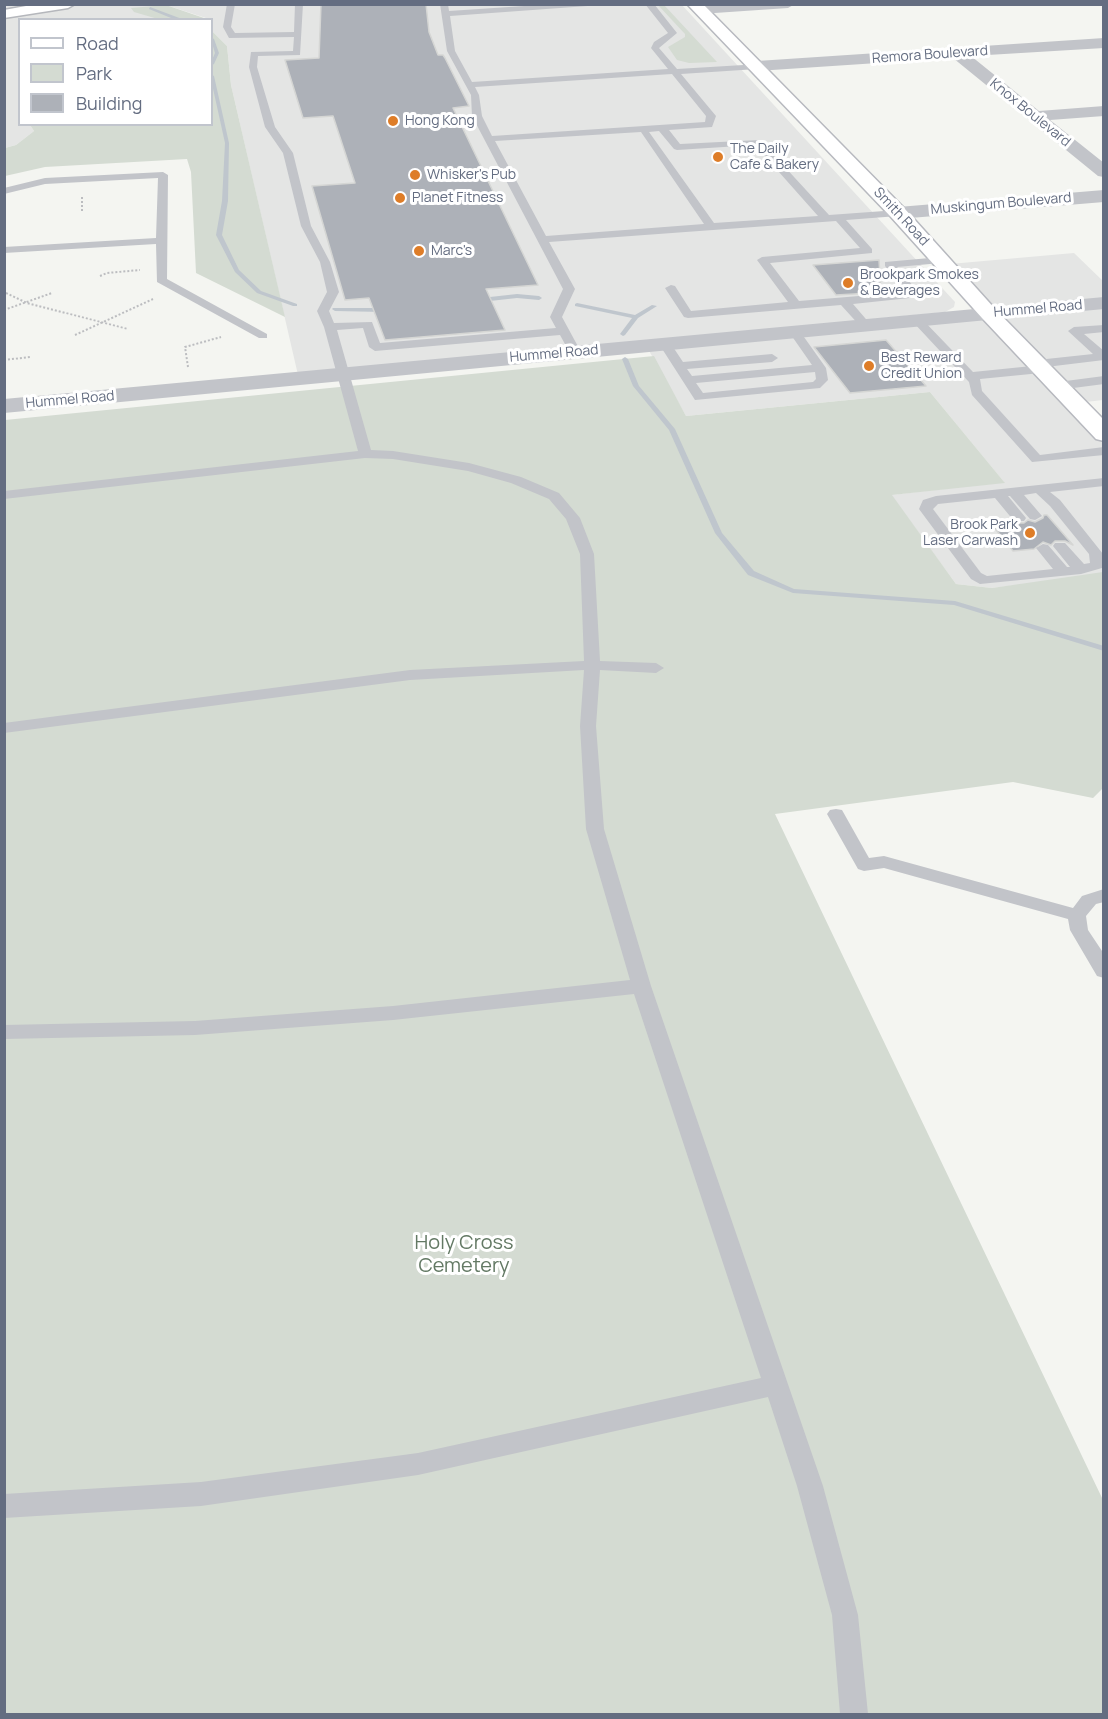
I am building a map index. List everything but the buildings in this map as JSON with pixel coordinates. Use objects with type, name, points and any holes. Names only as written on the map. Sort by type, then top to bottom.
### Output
[{"type":"main road","points":[[7,11],[68,4]]},
{"type":"main road","name":"Smith Road","points":[[697,7],[898,213],[989,314],[1104,434]]},
{"type":"street","points":[[697,7],[788,4]]},
{"type":"street","name":"Remora Boulevard","points":[[757,66],[1104,43]]},
{"type":"street","name":"Knox Boulevard","points":[[957,53],[1104,172]]},
{"type":"street","points":[[1034,116],[1104,111]]},
{"type":"street","name":"Muskingum Boulevard","points":[[898,213],[1104,196]]},
{"type":"street","name":"Hummel Road","points":[[4,406],[664,344],[794,353],[865,325],[1104,303]]},
{"type":"lane","points":[[231,4],[227,27],[232,36],[297,34]]},
{"type":"lane","points":[[299,4],[297,53],[254,54],[253,67],[270,127],[288,153],[306,226],[325,262],[333,292],[323,311],[330,327],[365,454]]},
{"type":"lane","points":[[575,352],[556,313],[565,301],[568,289],[477,116],[475,95],[451,51],[445,9],[611,4]]},
{"type":"lane","points":[[489,139],[709,125],[712,119],[655,48],[673,33],[648,4]]},
{"type":"lane","points":[[470,85],[757,66]]},
{"type":"lane","points":[[663,128],[677,147],[757,142],[868,252],[762,260],[796,305]]},
{"type":"lane","points":[[643,129],[711,227]]},
{"type":"lane","points":[[4,191],[45,181],[163,175],[161,280],[263,336]]},
{"type":"lane","points":[[542,239],[898,213]]},
{"type":"lane","points":[[4,250],[161,242]]},
{"type":"lane","points":[[671,288],[688,315],[915,295],[889,264],[941,260]]},
{"type":"lane","points":[[844,301],[865,325]]},
{"type":"lane","points":[[916,321],[975,381],[976,392],[1037,459],[1104,451]]},
{"type":"lane","points":[[330,327],[368,324],[375,347],[563,331]]},
{"type":"lane","points":[[1103,358],[1074,331],[1104,328]]},
{"type":"lane","points":[[664,344],[699,397],[816,385],[822,380],[814,359]]},
{"type":"lane","points":[[794,353],[814,359]]},
{"type":"lane","points":[[794,353],[814,359]]},
{"type":"lane","points":[[970,376],[1103,358]]},
{"type":"lane","points":[[683,371],[773,360]]},
{"type":"lane","points":[[1058,386],[1104,380]]},
{"type":"lane","points":[[4,495],[365,454],[393,455],[469,467],[516,480],[554,496],[573,518],[587,554],[592,665],[588,726],[595,829],[641,986],[810,1486],[845,1615],[854,1714]]},
{"type":"lane","points":[[1040,490],[1055,503],[1096,554],[1097,565],[1081,570],[985,581],[976,576],[926,509],[928,503],[936,500],[1104,482]]},
{"type":"lane","points":[[1015,493],[1035,516]]},
{"type":"lane","points":[[999,494],[1019,518]]},
{"type":"lane","points":[[1060,546],[1081,570]]},
{"type":"lane","points":[[1043,548],[1063,572]]},
{"type":"lane","points":[[4,728],[410,675],[592,665],[656,668]]},
{"type":"lane","points":[[836,814],[864,865],[884,862],[1077,915]]},
{"type":"lane","points":[[1104,895],[1089,900],[1077,915],[1079,930],[1104,971]]},
{"type":"lane","points":[[4,1032],[195,1028],[393,1013],[641,986]]},
{"type":"lane","points":[[4,1506],[201,1494],[418,1464],[775,1385]]},
{"type":"path","points":[[100,276],[134,270]]},
{"type":"path","points":[[6,293],[26,302],[129,329]]},
{"type":"path","points":[[4,310],[52,293]]},
{"type":"path","points":[[75,334],[157,297]]},
{"type":"path","points":[[190,377],[185,347],[227,335]]},
{"type":"path","points":[[4,360],[30,357]]},
{"type":"shaded area","points":[[5,5],[166,5],[161,18],[18,18],[18,126],[31,126],[34,131],[16,145],[5,148]]},
{"type":"shaded area","points":[[166,5],[682,5],[955,302],[954,307],[945,312],[298,375],[231,85],[227,46],[213,32],[213,18],[206,18]]},
{"type":"shaded area","points":[[1074,253],[1103,281],[1103,400],[1068,404],[1103,442],[1103,575],[992,588],[956,584],[891,495],[1004,482],[930,392],[686,416],[648,349],[999,316],[950,264]]},
{"type":"green space","points":[[166,5],[204,18],[155,18],[134,12],[131,8]]},
{"type":"green space","points":[[658,5],[664,5],[717,62],[689,63],[677,60],[668,47],[685,37],[685,34]]},
{"type":"green space","points":[[213,32],[227,46],[231,85],[285,317],[196,273],[191,172],[187,159],[45,167],[5,176],[5,148],[16,145],[34,131],[31,126],[213,126]]},
{"type":"green space","name":"Holy Cross Cemetery","points":[[654,356],[686,416],[930,392],[1005,483],[892,495],[956,584],[992,588],[1103,572],[1103,788],[1093,798],[1013,782],[775,814],[1103,1500],[1103,1714],[5,1714],[5,420]]},
{"type":"waterway","points":[[150,8],[176,18]]},
{"type":"waterway","points":[[213,42],[217,53],[213,62]]},
{"type":"waterway","points":[[213,80],[227,143],[225,201],[219,235],[237,271],[259,292],[295,305]]},
{"type":"waterway","points":[[481,300],[517,296],[539,298]]},
{"type":"waterway","points":[[577,305],[636,317]]},
{"type":"waterway","points":[[636,317],[654,306]]},
{"type":"waterway","points":[[335,309],[383,310]]},
{"type":"waterway","points":[[623,334],[636,317]]},
{"type":"waterway","points":[[625,359],[636,386],[672,429],[719,533],[751,573],[793,591],[955,603],[1104,649]]},
{"type":"place","name":"Hong Kong","points":[[393,121]]},
{"type":"place","name":"The Daily Cafe & Bakery","points":[[718,157]]},
{"type":"place","name":"Whisker's Pub","points":[[415,175]]},
{"type":"place","name":"Planet Fitness","points":[[400,198]]},
{"type":"place","name":"Marc's","points":[[419,251]]},
{"type":"place","name":"Brookpark Smokes & Beverages","points":[[848,283]]},
{"type":"place","name":"Best Reward Credit Union","points":[[869,366]]},
{"type":"place","name":"Brook Park Laser Carwash","points":[[1030,533]]}]
